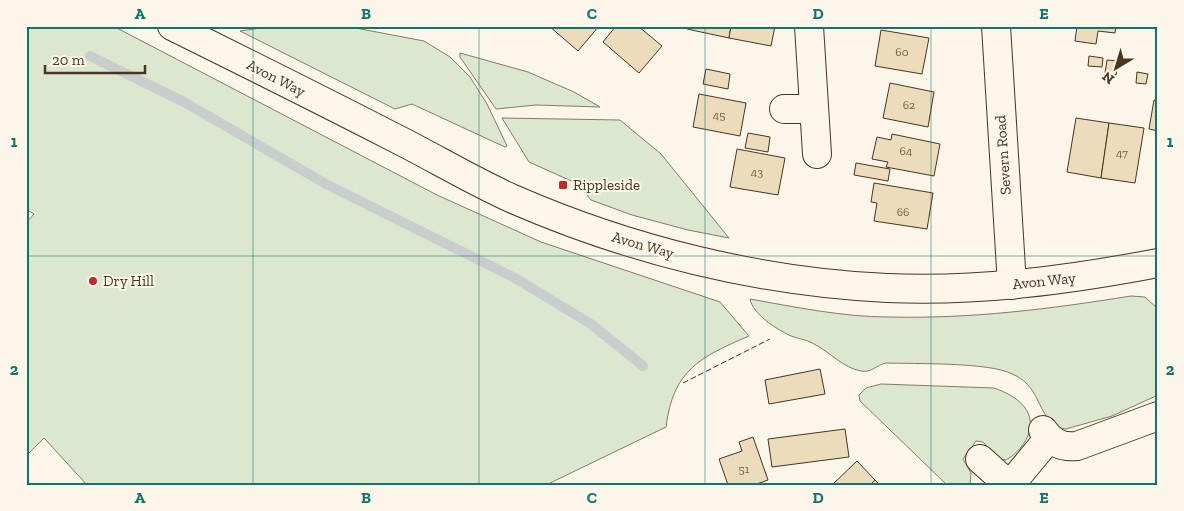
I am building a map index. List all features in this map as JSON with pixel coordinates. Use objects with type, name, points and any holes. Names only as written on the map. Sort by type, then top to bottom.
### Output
[{"type":"street","name":"Avon Way","points":[[172,26],[511,198],[628,242],[720,266],[825,284],[888,288],[954,288],[1012,285],[1088,276],[1158,263]]},
{"type":"street","points":[[809,26],[817,154]]},
{"type":"street","name":"Severn Road","points":[[996,26],[1012,285]]},
{"type":"street","points":[[784,109],[814,109]]},
{"type":"street","points":[[980,459],[1009,485],[1046,434],[1061,445],[1077,446],[1158,416]]},
{"type":"green space","points":[[26,26],[113,26],[437,195],[541,242],[720,302],[749,336],[716,351],[692,368],[682,379],[675,392],[666,427],[546,485],[87,485],[44,438],[26,456],[26,223],[34,214],[26,209]]},
{"type":"green space","points":[[275,26],[345,26],[424,41],[450,57],[470,77],[487,104],[507,146],[505,147],[412,104],[395,109],[240,31]]},
{"type":"green space","points":[[460,53],[528,72],[574,92],[600,107],[536,105],[496,109],[460,57]]},
{"type":"green space","points":[[502,118],[620,120],[661,154],[729,238],[688,230],[632,215],[591,200],[578,184],[529,162]]},
{"type":"green space","points":[[1131,296],[1145,297],[1158,309],[1158,395],[1112,416],[1066,429],[1053,424],[1025,381],[1012,374],[987,367],[932,364],[886,363],[868,371],[854,369],[811,342],[789,335],[772,325],[760,315],[750,299],[819,311],[872,317],[920,317],[980,315]]},
{"type":"green space","points":[[881,384],[994,388],[1011,396],[1024,407],[1028,414],[1030,430],[1022,446],[1006,460],[999,459],[983,442],[976,441],[963,459],[971,473],[970,485],[947,485],[860,401],[859,395],[866,388]]},
{"type":"building","points":[[549,26],[599,26],[578,51]]},
{"type":"building","points":[[616,26],[638,26],[662,46],[639,73],[603,42]]},
{"type":"building","points":[[688,26],[731,26],[729,38],[687,29]]},
{"type":"building","points":[[731,26],[775,26],[771,46],[729,38]]},
{"type":"building","points":[[1077,26],[1116,26],[1115,33],[1098,31],[1096,44],[1075,41]]},
{"type":"building","points":[[881,30],[929,38],[922,74],[875,66]]},
{"type":"building","points":[[1089,56],[1103,58],[1102,67],[1088,66]]},
{"type":"building","points":[[1107,60],[1119,61],[1116,75],[1105,73]]},
{"type":"building","points":[[706,69],[730,74],[728,89],[703,84]]},
{"type":"building","points":[[1137,72],[1148,74],[1146,84],[1136,83]]},
{"type":"building","points":[[890,83],[934,92],[928,127],[883,118]]},
{"type":"building","points":[[699,94],[746,103],[740,136],[693,127]]},
{"type":"building","points":[[1154,100],[1158,101],[1158,131],[1149,129]]},
{"type":"building","points":[[1076,118],[1109,123],[1101,178],[1067,172]]},
{"type":"building","points":[[1109,123],[1144,128],[1135,183],[1101,178]]},
{"type":"building","points":[[748,133],[770,137],[768,152],[745,148]]},
{"type":"building","points":[[892,134],[940,144],[934,176],[886,167],[888,162],[872,159],[877,137],[891,140]]},
{"type":"building","points":[[737,149],[785,158],[778,195],[730,187]]},
{"type":"building","points":[[856,163],[890,169],[888,181],[854,175]]},
{"type":"building","points":[[874,183],[933,193],[927,229],[874,221],[877,203],[871,202]]},
{"type":"building","points":[[820,369],[825,394],[769,404],[765,380]]},
{"type":"building","points":[[845,429],[849,457],[772,467],[768,439]]},
{"type":"building","points":[[753,437],[768,480],[754,485],[728,485],[719,459],[742,451],[739,442]]},
{"type":"building","points":[[857,461],[875,480],[870,485],[832,485]]},
{"type":"building","points":[[875,480],[880,485],[870,485]]},
{"type":"waterway","points":[[90,56],[184,102],[326,184],[515,278],[591,324],[643,366]]},
{"type":"fence","points":[[683,383],[770,339]]},
{"type":"place","name":"Rippleside","points":[[563,185]]},
{"type":"place","name":"Dry Hill","points":[[93,281]]}]
